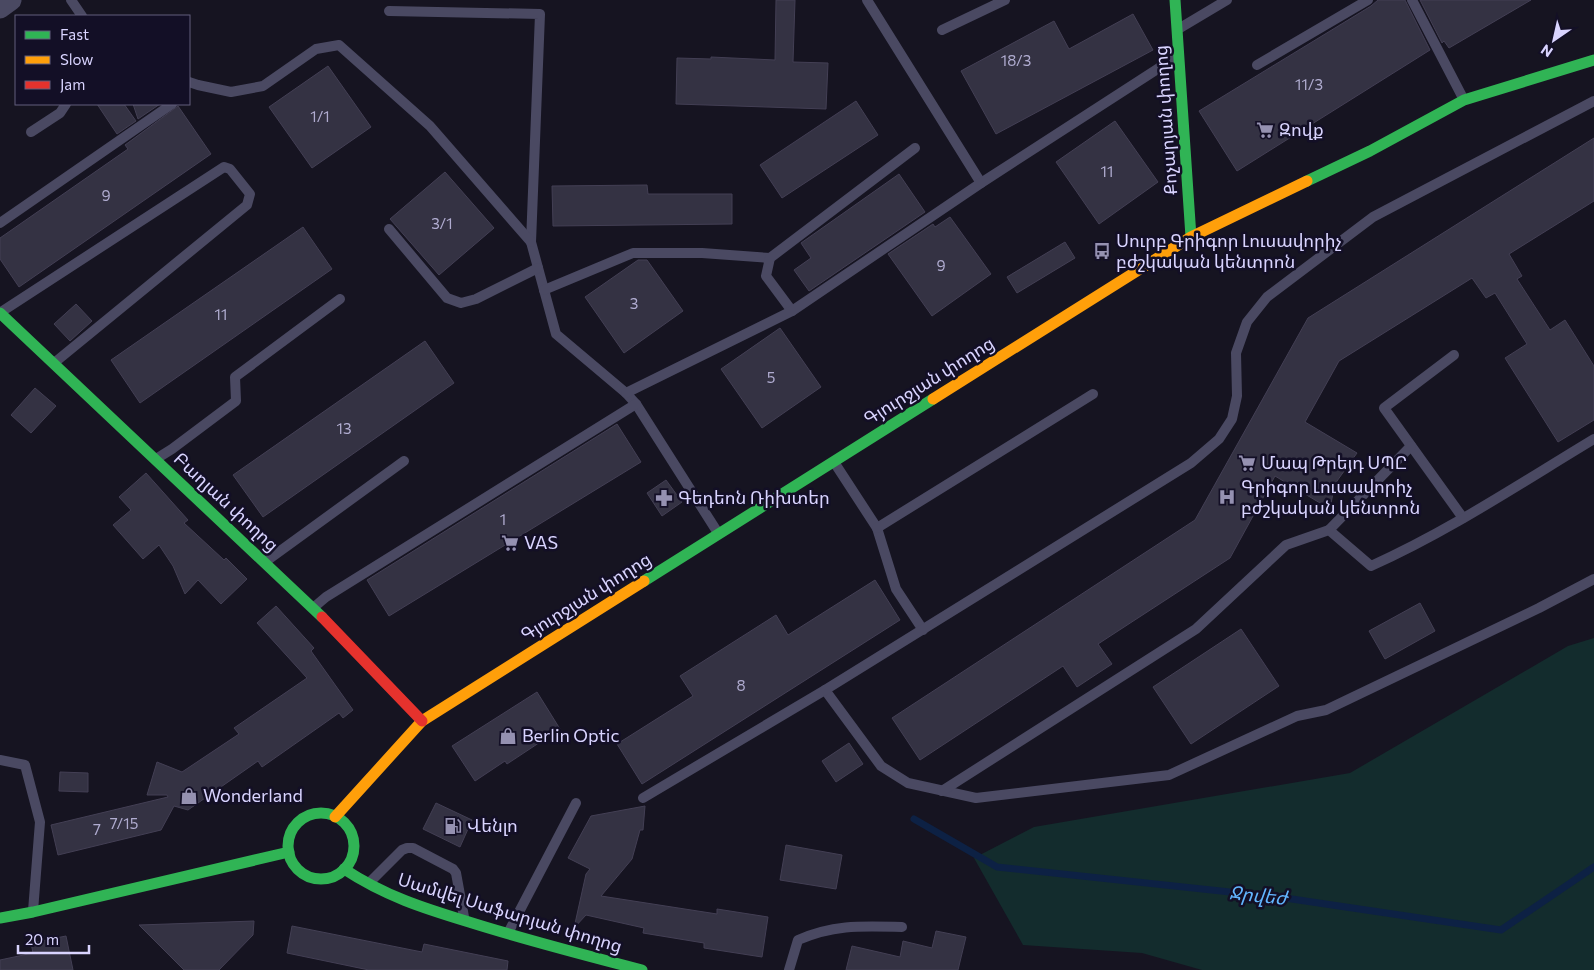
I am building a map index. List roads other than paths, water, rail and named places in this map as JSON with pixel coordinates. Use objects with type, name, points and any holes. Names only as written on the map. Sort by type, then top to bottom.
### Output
[{"type":"main road","name":"Քոչարյան փողոց","points":[[1175,0],[1191,237]]},
{"type":"main road","name":"Գյուրջյան փողոց","points":[[335,817],[422,721],[1191,237],[1370,151],[1464,100],[1594,60]]},
{"type":"main road","name":"Բաղյան փողոց","points":[[0,313],[313,608],[422,721]]},
{"type":"main road","points":[[325,814],[335,817],[343,822],[353,841],[350,861],[336,875],[326,878],[306,876],[292,862],[288,852],[291,832],[297,823],[305,817],[325,814]]},
{"type":"main road","points":[[0,918],[33,912],[288,852]]},
{"type":"main road","name":"Սամվել Սաֆարյան փողոց","points":[[344,869],[368,885],[410,904],[620,967],[642,970]]},
{"type":"street","points":[[0,8],[11,0]]},
{"type":"lane","points":[[71,0],[81,15]]},
{"type":"lane","points":[[867,0],[981,183]]},
{"type":"lane","points":[[942,30],[1005,0]]},
{"type":"lane","points":[[1177,29],[1227,0]]},
{"type":"lane","points":[[1257,65],[1368,0]]},
{"type":"lane","points":[[1412,0],[1464,100]]},
{"type":"lane","points":[[390,12],[540,14],[531,242],[556,334],[626,393],[636,404],[719,534]]},
{"type":"lane","points":[[193,84],[231,92],[263,86],[316,48],[339,45],[430,126],[531,242]]},
{"type":"lane","points":[[626,393],[792,311],[981,183],[1179,55]]},
{"type":"lane","points":[[643,798],[825,690],[1191,463],[1219,439],[1232,419],[1237,396],[1236,353],[1247,322],[1267,297],[1373,217],[1594,101]]},
{"type":"lane","points":[[32,132],[60,113],[65,105]]},
{"type":"lane","points":[[0,223],[171,105]]},
{"type":"lane","points":[[792,311],[766,276],[770,258],[915,148]]},
{"type":"lane","points":[[0,313],[224,167],[230,169],[250,194],[247,205],[53,364]]},
{"type":"lane","points":[[389,229],[447,298],[461,303],[476,299],[538,268]]},
{"type":"lane","points":[[544,290],[633,253],[702,253],[770,258]]},
{"type":"lane","points":[[155,459],[172,449],[236,401],[235,377],[340,299]]},
{"type":"lane","points":[[1454,355],[1384,408],[1464,518]]},
{"type":"lane","points":[[876,528],[1092,394]]},
{"type":"lane","points":[[313,608],[326,597],[636,404]]},
{"type":"lane","points":[[1328,530],[1371,566],[1406,550],[1464,518],[1594,439]]},
{"type":"lane","points":[[942,791],[1196,629],[1286,545],[1328,530],[1411,446]]},
{"type":"lane","points":[[264,562],[404,461]]},
{"type":"lane","points":[[834,462],[876,528],[896,589],[923,630]]},
{"type":"lane","points":[[825,690],[881,766],[908,783],[976,798],[1169,775],[1297,716],[1326,710],[1539,608],[1594,579]]},
{"type":"lane","points":[[0,760],[25,765],[40,822],[33,912]]},
{"type":"lane","points":[[508,934],[576,803]]},
{"type":"lane","points":[[368,885],[402,850],[413,848],[453,869],[456,873],[465,920]]},
{"type":"lane","points":[[789,970],[798,940],[816,932],[854,926],[902,927]]},
{"type":"waterway","name":"Ջրվեժ","points":[[914,819],[997,867],[1285,898],[1501,930],[1594,867]]},
{"type":"place","name":"Զովք","points":[[1265,130]]},
{"type":"place","name":"Սուրբ Գրիգոր Լուսավորիչ բժշկական կենտրոն","points":[[1102,251]]},
{"type":"place","name":"Մապ Թրեյդ ՍՊԸ","points":[[1247,463]]},
{"type":"place","name":"Գրիգոր Լուսավորիչ բժշկական կենտրոն","points":[[1227,497]]},
{"type":"place","name":"Գեդեոն Ռիխտեր","points":[[664,498]]},
{"type":"place","name":"VAS","points":[[510,543]]},
{"type":"place","name":"Berlin Optic","points":[[508,736]]},
{"type":"place","name":"Wonderland","points":[[189,796]]},
{"type":"place","name":"Վենլո","points":[[453,826]]}]
